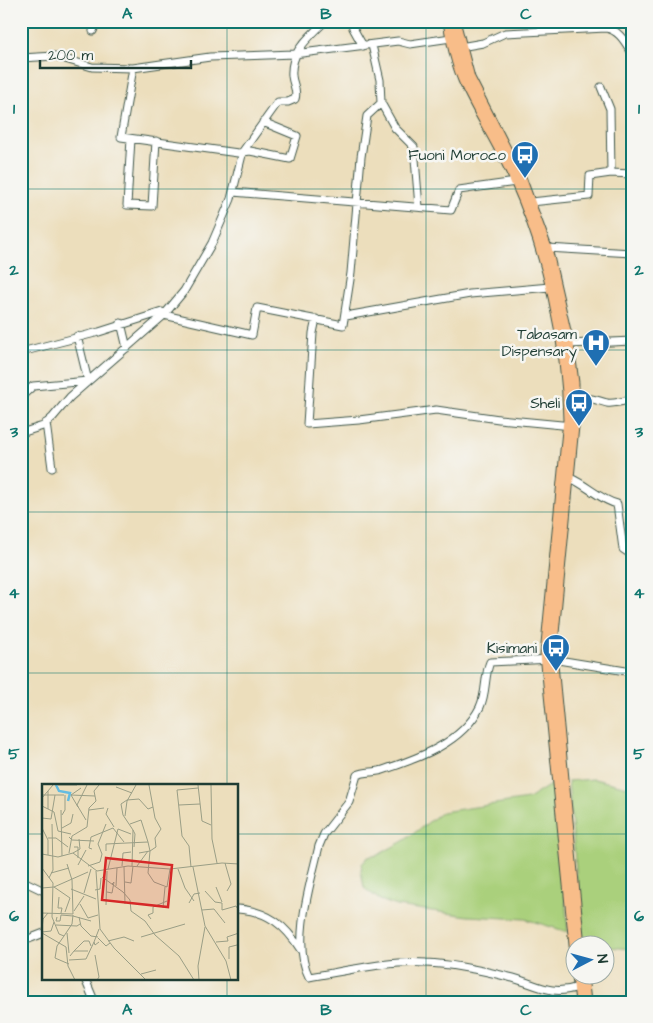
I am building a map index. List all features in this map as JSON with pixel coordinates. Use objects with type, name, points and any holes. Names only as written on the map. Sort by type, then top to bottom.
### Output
[{"type":"main road","points":[[448,21],[451,38],[464,80],[516,182],[541,250],[550,287],[567,384],[571,426],[570,478],[549,659]]},
{"type":"main road","points":[[455,21],[460,47],[470,78],[516,167],[531,202],[547,248],[569,344],[575,401],[548,612],[553,711],[577,936]]},
{"type":"main road","points":[[584,986],[586,1002]]},
{"type":"main road","points":[[578,987],[580,1002]]},
{"type":"street","points":[[93,31],[97,21]]},
{"type":"street","points":[[21,433],[46,423],[70,397],[164,315],[184,291],[212,243],[234,192],[243,151],[278,102],[288,102],[294,99],[296,94],[292,76],[294,54],[325,21]]},
{"type":"street","points":[[352,21],[353,28],[363,46]]},
{"type":"street","points":[[460,47],[484,43],[505,33],[606,28],[613,29],[632,52]]},
{"type":"street","points":[[21,58],[55,56],[74,60],[92,67],[133,68],[210,57],[294,54],[398,41],[410,44],[451,38]]},
{"type":"street","points":[[372,45],[380,80],[381,103],[395,128],[414,147],[419,207]]},
{"type":"street","points":[[133,68],[121,137],[238,153],[243,151],[290,159],[297,136],[263,122]]},
{"type":"street","points":[[600,87],[610,109],[611,174]]},
{"type":"street","points":[[21,352],[77,336],[99,332],[162,312],[164,315],[252,335],[257,308],[344,325],[367,116],[381,103]]},
{"type":"street","points":[[132,139],[127,206],[152,206],[156,141]]},
{"type":"street","points":[[531,202],[589,196],[590,176],[632,174]]},
{"type":"street","points":[[234,192],[451,210],[459,190],[516,182]]},
{"type":"street","points":[[547,248],[632,253]]},
{"type":"street","points":[[346,316],[470,294],[550,287]]},
{"type":"street","points":[[316,319],[313,333],[307,424],[360,420],[436,410],[499,419],[571,426]]},
{"type":"street","points":[[120,324],[127,348]]},
{"type":"street","points":[[77,336],[88,381]]},
{"type":"street","points":[[569,344],[632,341]]},
{"type":"street","points":[[21,396],[33,386],[88,381]]},
{"type":"street","points":[[575,401],[586,397],[608,403],[632,399]]},
{"type":"street","points":[[46,423],[52,468]]},
{"type":"street","points":[[570,478],[584,484],[607,502],[617,504],[623,549],[632,555]]},
{"type":"street","points":[[578,987],[564,992],[533,987],[511,977],[427,963],[395,964],[309,977],[302,950],[302,931],[319,846],[324,834],[349,802],[357,775],[366,771],[378,771],[409,760],[458,735],[472,720],[480,706],[486,690],[487,668],[490,662],[549,659],[632,672]]},
{"type":"street","points":[[21,880],[42,890]]},
{"type":"street","points":[[239,910],[252,910],[274,918],[290,932],[302,950]]},
{"type":"street","points":[[21,942],[42,934]]},
{"type":"street","points":[[85,980],[93,998]]},
{"type":"green space","points":[[594,779],[632,788],[632,949],[616,948],[616,936],[582,936],[568,781]]},
{"type":"green space","points":[[555,782],[568,932],[525,919],[468,916],[397,906],[380,900],[364,888],[361,870],[362,864],[368,857],[378,855],[405,840],[442,812],[528,799]]},
{"type":"place","name":"Fuoni Moroco","points":[[525,179]]},
{"type":"place","name":"Tabasam Dispensary","points":[[596,367]]},
{"type":"place","name":"Sheli","points":[[579,427]]},
{"type":"place","name":"Kisimani","points":[[556,672]]}]
